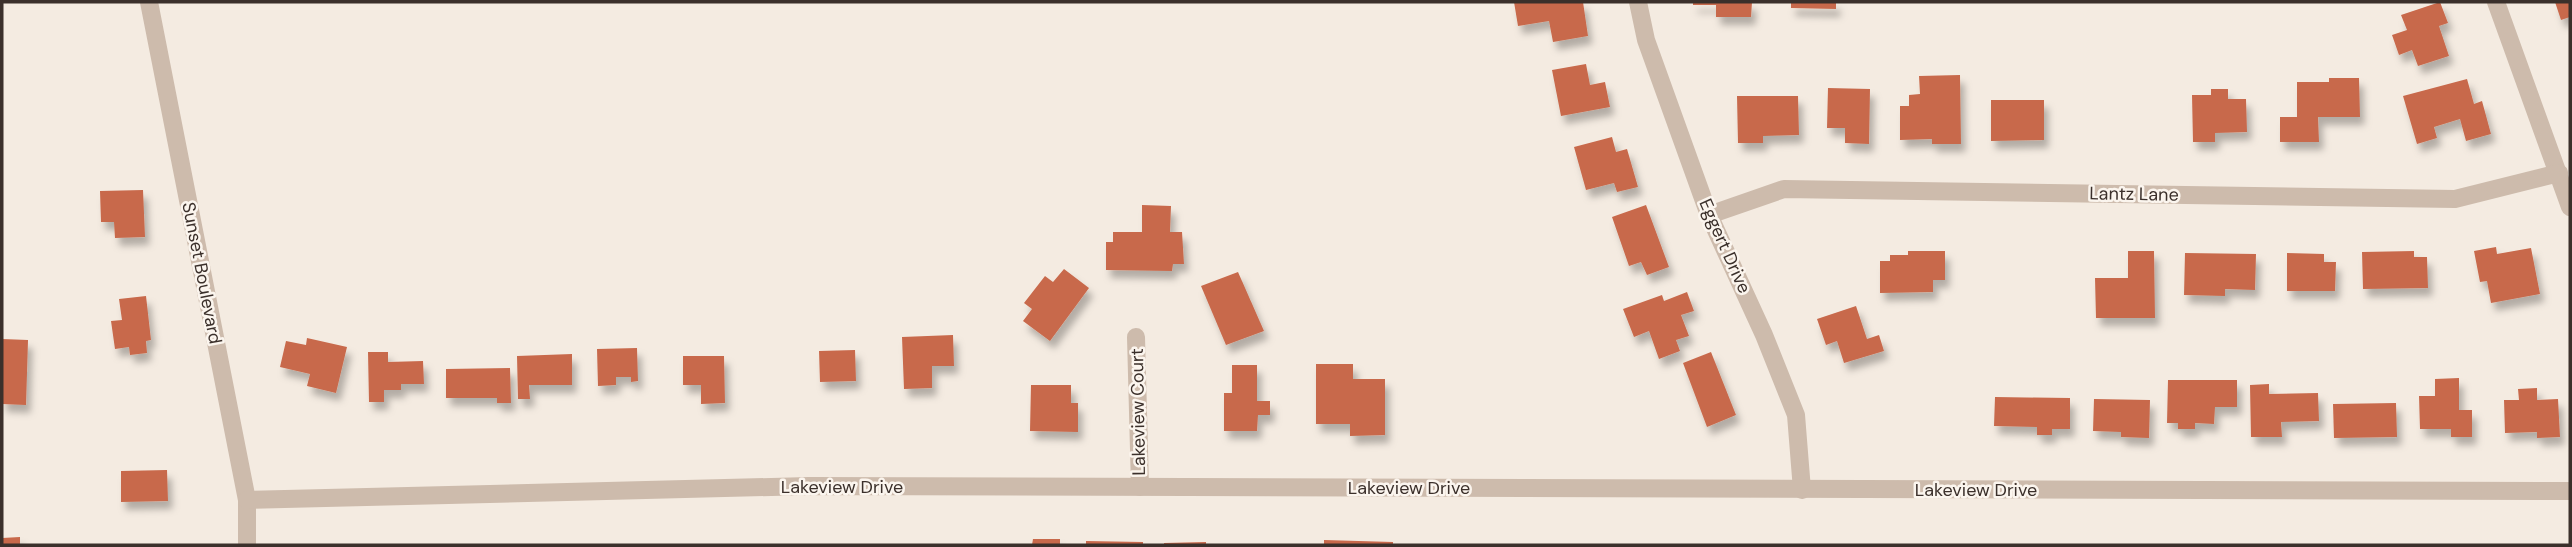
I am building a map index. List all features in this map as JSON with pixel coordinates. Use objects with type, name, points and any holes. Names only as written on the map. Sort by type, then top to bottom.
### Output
[{"type":"street","name":"Sunset Boulevard","points":[[149,2],[247,500],[247,545]]},
{"type":"street","name":"Eggert Drive","points":[[1638,2],[1646,40],[1709,215],[1764,335],[1796,415],[1802,490]]},
{"type":"street","points":[[2496,2],[2570,207]]},
{"type":"street","name":"Lantz Lane","points":[[1709,215],[1784,189],[2455,199],[2559,173]]},
{"type":"street","name":"Lakeview Court","points":[[1136,337],[1140,487]]},
{"type":"street","name":"Lakeview Drive","points":[[247,500],[808,486],[2570,491]]},
{"type":"building","points":[[1514,2],[1583,2],[1588,36],[1553,42],[1549,21],[1518,26]]},
{"type":"building","points":[[1693,2],[1752,2],[1751,17],[1716,17],[1716,5],[1693,5]]},
{"type":"building","points":[[1791,2],[1836,2],[1836,9],[1791,8]]},
{"type":"building","points":[[2440,2],[2448,23],[2439,26],[2449,56],[2418,66],[2412,50],[2399,55],[2392,35],[2407,30],[2401,15]]},
{"type":"building","points":[[2555,2],[2570,2],[2570,17],[2561,20]]},
{"type":"building","points":[[1586,64],[1590,85],[1605,82],[1610,107],[1561,116],[1552,70]]},
{"type":"building","points":[[1960,75],[1961,144],[1932,144],[1932,139],[1900,140],[1900,106],[1909,106],[1909,95],[1920,94],[1919,76]]},
{"type":"building","points":[[2329,78],[2359,78],[2360,117],[2318,117],[2319,142],[2280,142],[2280,117],[2297,117],[2297,82],[2329,82]]},
{"type":"building","points":[[2467,79],[2474,104],[2482,101],[2491,134],[2466,141],[2460,119],[2434,127],[2437,138],[2417,144],[2403,96]]},
{"type":"building","points":[[1828,88],[1870,89],[1869,144],[1845,143],[1845,128],[1827,128]]},
{"type":"building","points":[[2211,89],[2228,89],[2228,99],[2246,99],[2247,132],[2215,133],[2215,142],[2193,142],[2192,95],[2211,95]]},
{"type":"building","points":[[1737,96],[1798,96],[1799,135],[1763,136],[1763,143],[1738,143]]},
{"type":"building","points":[[1991,100],[2044,100],[2044,140],[1991,141]]},
{"type":"building","points":[[1612,137],[1616,152],[1627,149],[1638,187],[1617,192],[1614,183],[1586,190],[1574,147]]},
{"type":"building","points":[[143,190],[145,237],[115,238],[114,222],[101,222],[100,191]]},
{"type":"building","points":[[1142,205],[1171,206],[1170,232],[1182,232],[1184,264],[1173,264],[1172,271],[1106,270],[1106,242],[1113,242],[1113,232],[1142,232]]},
{"type":"building","points":[[1646,205],[1669,267],[1647,275],[1641,262],[1629,266],[1612,217]]},
{"type":"building","points":[[2496,247],[2497,254],[2531,248],[2540,294],[2491,303],[2487,281],[2480,282],[2474,251]]},
{"type":"building","points":[[1908,251],[1945,251],[1945,280],[1933,280],[1933,292],[1880,293],[1880,261],[1890,261],[1890,255],[1908,255]]},
{"type":"building","points":[[2128,251],[2154,251],[2155,318],[2096,318],[2095,278],[2128,278]]},
{"type":"building","points":[[2414,251],[2414,257],[2427,257],[2428,288],[2363,289],[2362,252]]},
{"type":"building","points":[[2185,253],[2256,254],[2255,290],[2225,289],[2225,296],[2184,295]]},
{"type":"building","points":[[2287,253],[2324,254],[2324,262],[2336,262],[2335,291],[2287,291]]},
{"type":"building","points":[[1064,269],[1089,288],[1050,341],[1023,321],[1032,309],[1024,303],[1045,276],[1053,282]]},
{"type":"building","points":[[1238,272],[1264,331],[1226,345],[1201,286]]},
{"type":"building","points":[[1687,292],[1694,311],[1681,315],[1689,336],[1676,340],[1680,351],[1659,359],[1649,331],[1634,337],[1623,309],[1662,295],[1664,301]]},
{"type":"building","points":[[146,296],[151,340],[146,341],[147,353],[130,355],[129,347],[115,349],[111,321],[122,320],[119,299]]},
{"type":"building","points":[[1856,306],[1867,339],[1879,335],[1884,351],[1844,363],[1837,341],[1826,345],[1817,319]]},
{"type":"building","points":[[953,335],[954,366],[932,366],[932,388],[904,389],[902,337]]},
{"type":"building","points":[[307,338],[347,347],[336,393],[307,386],[310,374],[280,367],[286,341],[306,345]]},
{"type":"building","points":[[2,339],[28,340],[26,405],[2,404]]},
{"type":"building","points":[[637,348],[638,381],[631,382],[631,377],[616,377],[616,385],[598,386],[597,349]]},
{"type":"building","points":[[855,350],[856,381],[820,382],[819,351]]},
{"type":"building","points":[[368,352],[388,352],[388,362],[423,361],[424,384],[401,384],[401,390],[384,390],[384,402],[369,402]]},
{"type":"building","points":[[1711,352],[1736,415],[1707,427],[1683,363]]},
{"type":"building","points":[[572,354],[572,385],[529,385],[530,399],[518,399],[517,356]]},
{"type":"building","points":[[683,356],[724,356],[725,403],[701,404],[701,385],[683,385]]},
{"type":"building","points":[[1316,364],[1353,364],[1353,379],[1385,379],[1385,435],[1350,436],[1350,424],[1316,424]]},
{"type":"building","points":[[1232,365],[1257,365],[1257,401],[1270,401],[1270,415],[1258,415],[1257,431],[1224,431],[1224,393],[1232,393]]},
{"type":"building","points":[[510,368],[511,403],[497,403],[497,398],[446,398],[446,369]]},
{"type":"building","points":[[2459,378],[2459,410],[2472,410],[2472,437],[2451,437],[2451,429],[2420,429],[2419,396],[2435,396],[2435,379]]},
{"type":"building","points":[[2168,380],[2237,380],[2237,407],[2215,407],[2214,424],[2195,423],[2195,429],[2178,429],[2178,423],[2167,423]]},
{"type":"building","points":[[2269,384],[2269,394],[2318,393],[2319,421],[2281,422],[2282,437],[2251,437],[2250,385]]},
{"type":"building","points":[[1031,385],[1071,385],[1071,403],[1078,403],[1078,432],[1030,431]]},
{"type":"building","points":[[2537,388],[2537,400],[2558,399],[2560,437],[2537,438],[2537,432],[2505,433],[2504,400],[2519,400],[2518,389]]},
{"type":"building","points":[[1995,397],[2070,398],[2070,429],[2052,429],[2052,435],[2037,435],[2037,427],[1994,426]]},
{"type":"building","points":[[2094,399],[2150,400],[2149,438],[2121,437],[2121,432],[2093,431]]},
{"type":"building","points":[[2396,403],[2397,437],[2334,438],[2333,404]]},
{"type":"building","points":[[167,470],[168,501],[121,502],[121,471]]},
{"type":"building","points":[[20,537],[20,545],[2,545],[2,538]]},
{"type":"building","points":[[1033,539],[1060,539],[1060,545],[1032,545]]},
{"type":"building","points":[[1324,540],[1393,542],[1393,545],[1324,545]]},
{"type":"building","points":[[1086,541],[1143,542],[1143,545],[1086,545]]},
{"type":"building","points":[[1206,542],[1206,545],[1164,545],[1164,543]]}]
